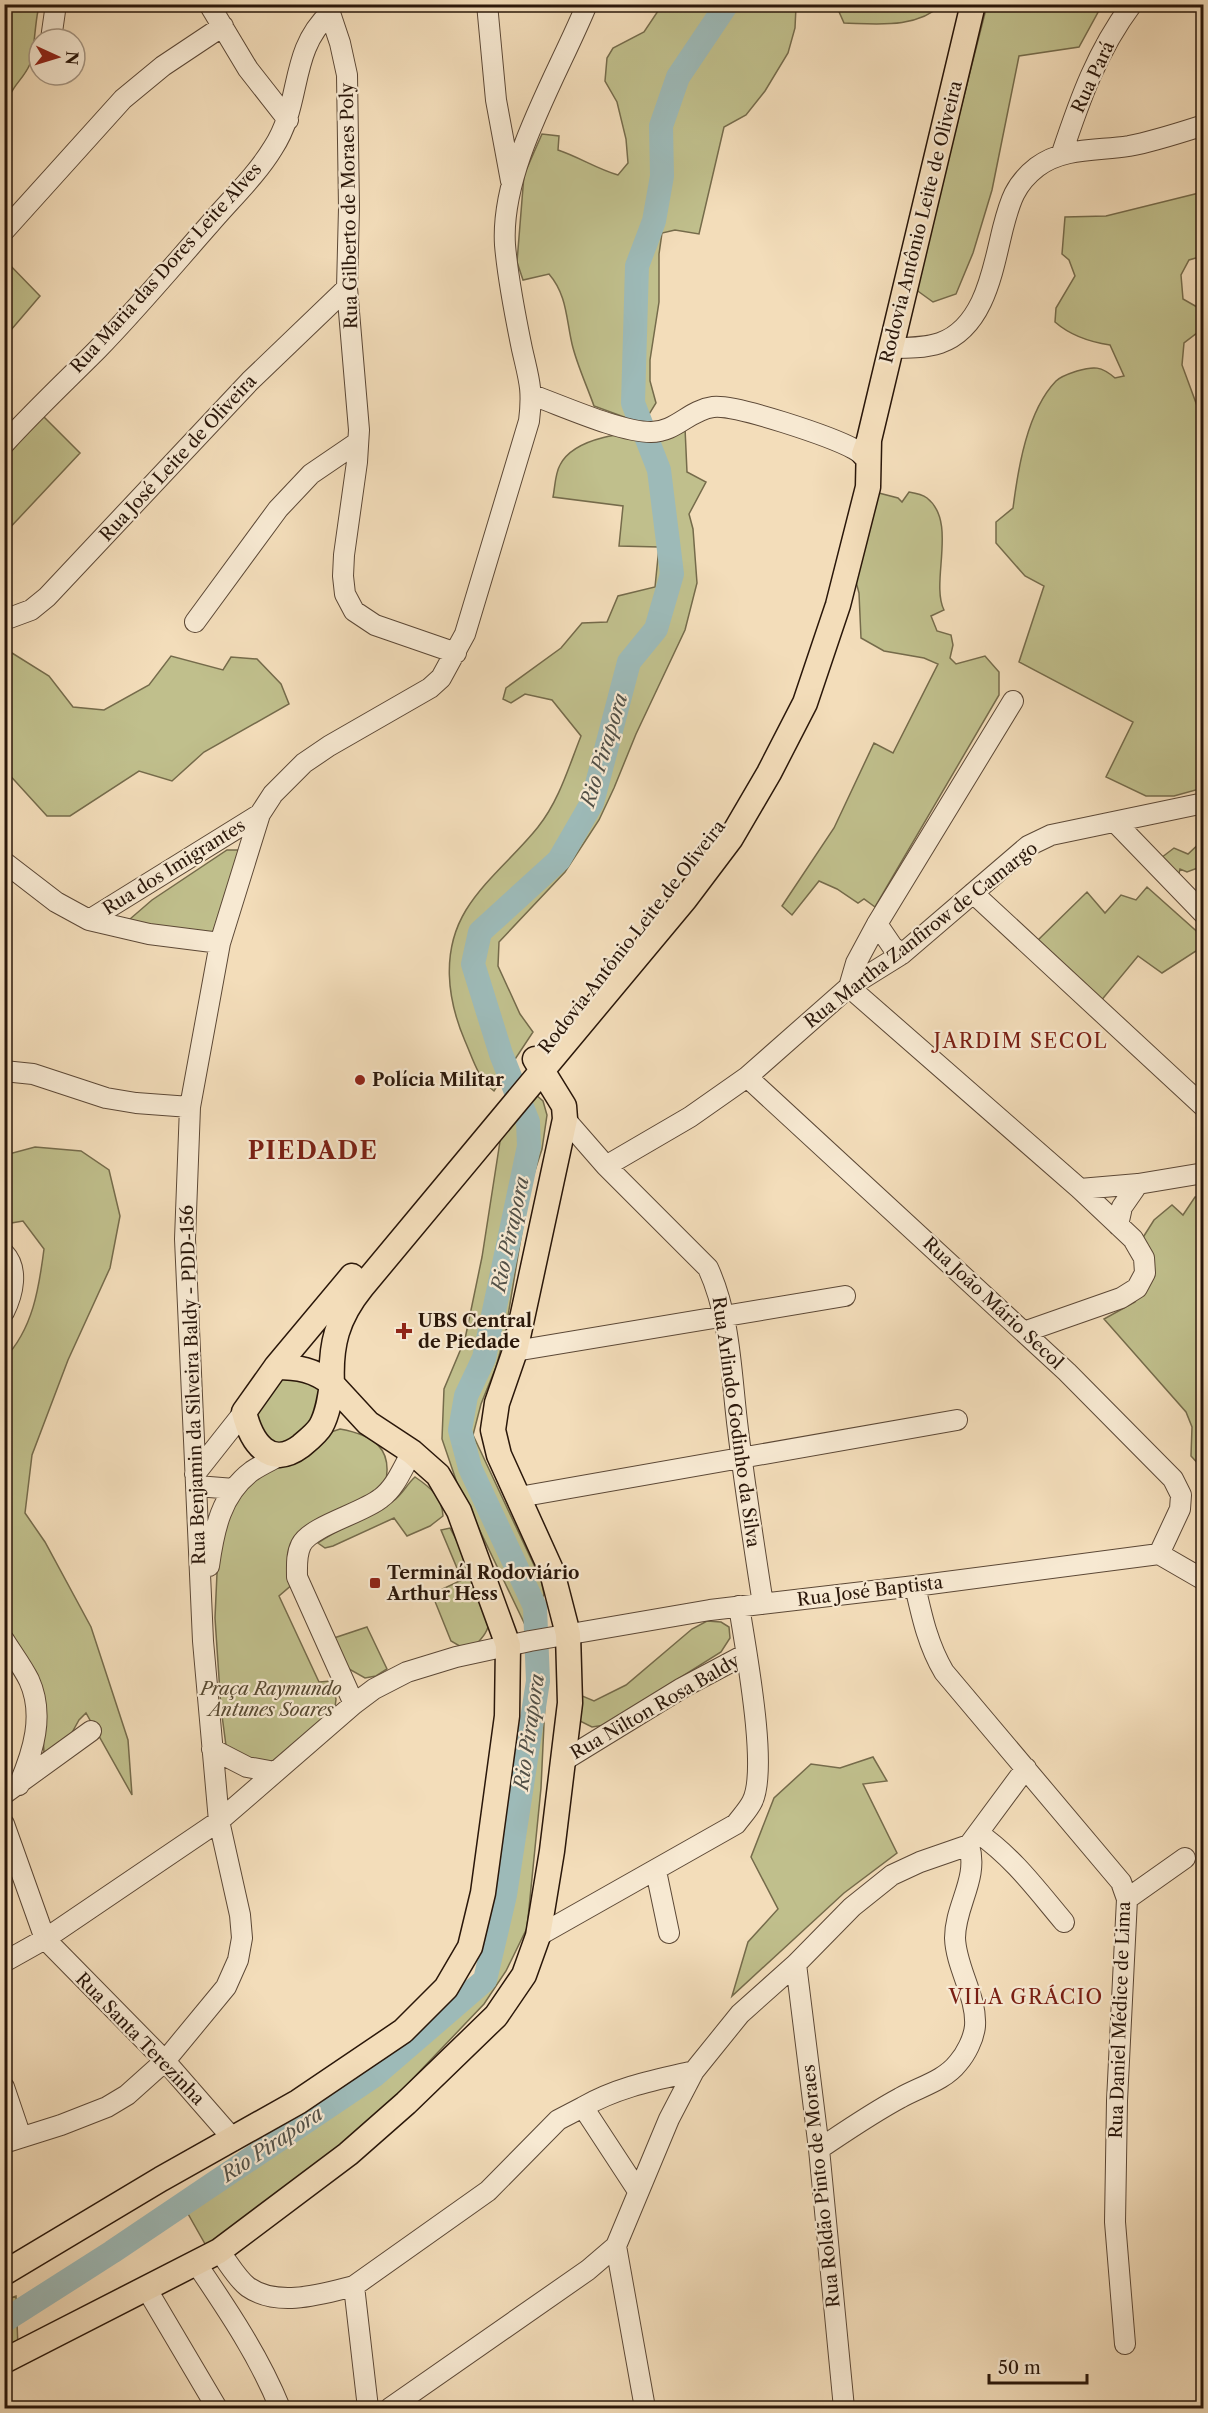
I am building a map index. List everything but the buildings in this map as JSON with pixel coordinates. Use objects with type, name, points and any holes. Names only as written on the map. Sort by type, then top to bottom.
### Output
[{"type":"main road","name":"Rodovia Antônio Leite de Oliveira","points":[[244,1412],[276,1367],[323,1311],[536,1068],[713,838],[754,769],[790,699],[821,612],[849,497],[867,452],[973,4]]},
{"type":"main road","name":"Rodovia Antônio Leite de Oliveira","points":[[536,1068],[562,1047],[685,899],[730,838],[770,773],[805,703],[838,605],[868,487],[867,452]]},
{"type":"main road","points":[[557,1092],[562,1047]]},
{"type":"main road","points":[[4,2361],[219,2251],[348,2154],[406,2103],[496,2016],[524,1975],[538,1936],[552,1851],[570,1703],[552,1572],[499,1455],[493,1430],[497,1403],[515,1351],[565,1119],[564,1106],[557,1092],[536,1068]]},
{"type":"main road","name":"Rodovia Antônio Leite de Oliveira","points":[[321,1427],[328,1406],[339,1322],[348,1304],[501,1109]]},
{"type":"main road","points":[[4,2273],[161,2179],[298,2102],[403,2031],[446,1988],[470,1947],[483,1893],[519,1643],[459,1511],[438,1475],[412,1452],[368,1423],[332,1374],[323,1311]]},
{"type":"main road","points":[[276,1367],[294,1367],[323,1377],[332,1374]]},
{"type":"main road","points":[[244,1412],[254,1441],[265,1452],[281,1455],[295,1450],[321,1427],[343,1421],[368,1423]]},
{"type":"street","points":[[53,27],[56,4]]},
{"type":"street","points":[[209,4],[248,69],[288,120]]},
{"type":"street","points":[[487,4],[496,100],[511,181]]},
{"type":"street","name":"Rua Benjamin da Silveira Baldy - PDD-156","points":[[13,2140],[107,2107],[127,2095],[165,2061],[226,1987],[238,1960],[242,1938],[240,1914],[219,1821],[203,1641],[185,1239],[190,1107],[220,943],[260,814],[273,794],[304,763],[329,746],[430,688],[441,678],[456,653],[477,601],[529,421],[532,395],[505,244],[505,219],[511,181],[587,4]]},
{"type":"street","name":"Rua Pará","points":[[1062,153],[1094,64],[1132,4]]},
{"type":"street","name":"Rua Maria das Dores Leite Alves","points":[[4,444],[172,268],[274,148],[288,120],[302,54],[308,39],[331,9]]},
{"type":"street","name":"Rua Gilberto de Moraes Poly","points":[[331,9],[347,75],[349,208],[347,288],[357,394],[358,442],[344,555],[345,594],[354,611],[375,625],[456,653]]},
{"type":"street","points":[[4,231],[123,99],[163,66],[223,26]]},
{"type":"street","points":[[891,348],[912,348],[941,343],[960,331],[972,318],[982,300],[1009,203],[1020,180],[1040,165],[1062,153],[1129,146],[1203,125]]},
{"type":"street","name":"Rua José Leite de Oliveira","points":[[4,620],[31,610],[48,597],[250,381],[347,288]]},
{"type":"street","points":[[532,395],[623,427],[650,432],[669,430],[695,411],[729,406],[867,452]]},
{"type":"street","points":[[195,622],[278,509],[311,474],[358,442]]},
{"type":"street","points":[[1013,701],[877,924],[856,963],[849,987],[1080,1189],[1133,1239],[1144,1258],[1145,1273],[1137,1288],[1121,1298],[1024,1332]]},
{"type":"street","name":"Rua Martha Zanfirow de Camargo","points":[[606,1166],[690,1117],[747,1077],[849,987],[902,954],[1028,846],[1051,835],[1203,803]]},
{"type":"street","name":"Rua dos Imigrantes","points":[[89,920],[260,814]]},
{"type":"street","points":[[1116,823],[1203,914]]},
{"type":"street","points":[[4,862],[56,902],[89,920],[149,934],[220,943]]},
{"type":"street","points":[[973,893],[1201,1101]]},
{"type":"street","points":[[877,924],[892,946],[902,954]]},
{"type":"street","points":[[4,1071],[33,1074],[106,1098],[190,1107]]},
{"type":"street","name":"Rua João Mário Secol","points":[[747,1077],[1067,1372],[1173,1479],[1181,1495],[1180,1509],[1159,1554]]},
{"type":"street","name":"Rua Arlindo Godinho da Silva","points":[[565,1119],[606,1166],[708,1268],[717,1288],[724,1316],[741,1458],[763,1604]]},
{"type":"street","points":[[1080,1189],[1138,1184],[1203,1173]]},
{"type":"street","points":[[1118,1226],[1122,1207],[1138,1184]]},
{"type":"street","points":[[4,1253],[12,1261],[14,1277],[4,1312]]},
{"type":"street","points":[[515,1351],[845,1296]]},
{"type":"street","name":"Rodovia Antônio Leite de Oliveira","points":[[196,1480],[244,1412]]},
{"type":"street","points":[[519,1497],[957,1420]]},
{"type":"street","points":[[354,1704],[334,1664],[297,1577],[296,1559],[301,1543],[316,1531],[379,1500],[390,1491],[412,1452]]},
{"type":"street","points":[[203,1641],[209,1568],[218,1517],[234,1489],[252,1471],[281,1455]]},
{"type":"street","points":[[196,1480],[234,1489]]},
{"type":"street","points":[[198,1528],[218,1517]]},
{"type":"street","points":[[1159,1554],[1203,1580]]},
{"type":"street","name":"Rua José Baptista","points":[[4,1962],[45,1940],[219,1821],[354,1704],[374,1689],[407,1672],[456,1657],[519,1643],[739,1606],[1159,1554]]},
{"type":"street","name":"Rua Daniel Médice de Lima","points":[[915,1586],[932,1652],[944,1672],[1121,1882],[1127,1899],[1117,2101],[1115,2222],[1125,2344]]},
{"type":"street","points":[[538,1936],[736,1824],[753,1801],[758,1778],[756,1725],[739,1606]]},
{"type":"street","points":[[4,1640],[30,1682],[38,1712],[35,1742],[12,1789]]},
{"type":"street","name":"Rua Nilton Rosa Baldy","points":[[563,1761],[682,1688],[746,1654]]},
{"type":"street","points":[[12,1789],[91,1731]]},
{"type":"street","points":[[212,1749],[247,1767],[275,1772]]},
{"type":"street","points":[[390,2409],[588,2270],[616,2247],[669,2119],[694,2071],[740,2014],[796,1964],[852,1907],[892,1875],[974,1839],[1026,1768]]},
{"type":"street","points":[[4,1824],[45,1940]]},
{"type":"street","points":[[974,1839],[996,1845],[1064,1922]]},
{"type":"street","points":[[819,2149],[902,2096],[942,2077],[958,2064],[972,2041],[975,2026],[974,2009],[956,1952],[955,1935],[972,1867],[974,1839]]},
{"type":"street","points":[[1127,1899],[1185,1858]]},
{"type":"street","points":[[656,1871],[669,1933]]},
{"type":"street","name":"Rua Santa Terezinha","points":[[45,1940],[165,2061],[234,2140]]},
{"type":"street","name":"Rua Roldão Pinto de Moraes","points":[[796,1964],[819,2149],[844,2409]]},
{"type":"street","points":[[219,2251],[247,2287],[264,2295],[290,2298],[354,2286],[488,2190],[558,2120],[603,2095],[633,2085],[694,2071]]},
{"type":"street","points":[[4,2087],[13,2140]]},
{"type":"street","points":[[583,2107],[638,2191]]},
{"type":"street","points":[[616,2247],[645,2409]]},
{"type":"street","points":[[196,2263],[233,2317],[280,2409]]},
{"type":"street","points":[[354,2286],[368,2409]]},
{"type":"street","points":[[146,2288],[217,2409]]},
{"type":"green space","points":[[5,4],[28,5],[38,11],[36,27],[27,27],[27,69],[11,93],[10,115],[5,122]]},
{"type":"green space","points":[[943,4],[921,18],[883,24],[844,23],[836,5]]},
{"type":"green space","points":[[662,5],[800,5],[796,7],[795,28],[788,53],[765,91],[746,115],[724,127],[699,234],[675,230],[662,233],[659,254],[659,302],[650,360],[650,381],[656,403],[648,416],[635,421],[594,406],[579,368],[565,307],[555,282],[549,274],[523,280],[517,262],[524,175],[542,134],[559,136],[558,150],[618,175],[628,163],[626,139],[617,102],[605,81],[607,58],[613,48],[644,32]]},
{"type":"green space","points":[[987,5],[1102,5],[1079,47],[1019,56],[992,190],[973,253],[956,294],[933,302],[915,289]]},
{"type":"green space","points":[[1203,192],[1203,256],[1189,260],[1181,275],[1183,299],[1204,311],[1202,329],[1184,343],[1182,365],[1203,422],[1203,788],[1174,796],[1146,796],[1106,777],[1133,722],[1019,662],[1044,586],[1025,576],[996,543],[996,522],[1013,508],[1021,459],[1031,424],[1046,393],[1056,381],[1063,376],[1093,368],[1106,371],[1115,378],[1124,376],[1110,345],[1081,338],[1055,322],[1056,308],[1075,276],[1069,260],[1062,254],[1065,217],[1106,216]]},
{"type":"green space","points":[[5,260],[40,296],[5,337]]},
{"type":"green space","points":[[42,415],[80,453],[5,533],[4,455]]},
{"type":"green space","points":[[685,428],[687,472],[706,482],[689,514],[693,529],[697,583],[685,630],[599,820],[565,872],[499,942],[498,966],[520,1014],[533,1032],[494,1091],[476,1068],[454,1009],[449,975],[453,942],[458,926],[474,899],[491,877],[529,837],[552,806],[581,736],[552,700],[525,694],[511,703],[503,699],[506,688],[561,648],[582,623],[607,622],[618,596],[655,587],[659,547],[619,546],[623,506],[553,497],[557,472],[569,454],[582,445],[598,439],[635,432]]},
{"type":"green space","points":[[875,492],[898,498],[902,502],[909,492],[927,498],[936,509],[941,522],[940,584],[944,610],[931,616],[937,631],[951,635],[953,645],[950,658],[956,664],[985,656],[999,672],[999,695],[875,907],[864,899],[858,903],[837,889],[819,881],[792,915],[782,906],[834,828],[874,743],[893,753],[938,664],[924,658],[884,651],[861,638],[859,593],[855,578]]},
{"type":"green space","points":[[4,648],[49,676],[73,707],[104,710],[149,685],[171,656],[223,670],[231,657],[257,659],[281,684],[289,704],[204,752],[172,781],[139,771],[70,816],[47,816],[5,770]]},
{"type":"green space","points":[[1203,840],[1203,866],[1187,872],[1180,869],[1177,882],[1157,861],[1174,848],[1188,854]]},
{"type":"green space","points":[[227,850],[239,850],[212,936],[130,926],[130,919],[152,900]]},
{"type":"green space","points":[[1147,887],[1203,937],[1196,951],[1162,973],[1138,956],[1100,1002],[1035,943],[1087,892],[1105,913],[1121,895],[1136,900]]},
{"type":"green space","points":[[536,1095],[543,1101],[547,1115],[542,1149],[529,1189],[505,1334],[473,1435],[541,1580],[544,1594],[528,1631],[457,1483],[442,1439],[444,1389],[465,1339],[482,1257],[501,1135]]},
{"type":"green space","points":[[35,1147],[81,1151],[109,1170],[120,1216],[110,1268],[68,1360],[32,1455],[25,1513],[45,1542],[91,1627],[128,1740],[132,1795],[86,1713],[79,1720],[69,1738],[44,1753],[40,1681],[5,1623],[4,1359],[22,1335],[28,1321],[37,1293],[44,1249],[23,1221],[5,1224],[5,1155]]},
{"type":"green space","points":[[1195,1197],[1203,1197],[1203,1469],[1191,1456],[1192,1427],[1186,1412],[1104,1319],[1135,1302],[1151,1275],[1142,1239],[1154,1220],[1172,1205],[1183,1215]]},
{"type":"green space","points":[[286,1376],[305,1376],[320,1389],[316,1424],[277,1448],[253,1422],[266,1396]]},
{"type":"green space","name":"Praça Raymundo Antunes Soares","points":[[340,1429],[362,1435],[378,1445],[386,1461],[385,1485],[352,1506],[311,1526],[294,1583],[279,1596],[319,1682],[331,1681],[336,1699],[334,1716],[265,1767],[227,1753],[221,1708],[215,1618],[218,1551],[227,1511],[258,1475],[325,1434]]},
{"type":"green space","points":[[415,1477],[438,1498],[442,1509],[443,1516],[430,1526],[407,1536],[394,1518],[333,1546],[325,1548],[318,1543],[393,1501]]},
{"type":"green space","points":[[450,1528],[474,1574],[488,1611],[488,1628],[473,1648],[463,1648],[451,1641],[432,1594],[462,1580],[441,1530]]},
{"type":"green space","points":[[707,1621],[721,1622],[729,1627],[730,1638],[721,1652],[605,1725],[592,1727],[580,1721],[576,1688],[582,1696],[594,1701],[626,1685],[692,1629]]},
{"type":"green space","points":[[367,1627],[387,1669],[376,1676],[365,1678],[349,1669],[331,1639]]},
{"type":"green space","points":[[547,1660],[541,1788],[527,1928],[506,1971],[484,2004],[340,2155],[209,2251],[187,2212],[337,2108],[472,1984],[489,1951],[503,1869],[530,1665]]},
{"type":"green space","points":[[873,1757],[887,1781],[863,1784],[897,1853],[844,1893],[732,1996],[748,1942],[778,1909],[751,1857],[774,1798],[811,1764],[840,1768]]},
{"type":"green space","points":[[16,2296],[18,2348],[5,2355],[5,2300]]},
{"type":"waterway","name":"Rio Pirapora","points":[[4,2321],[112,2252],[375,2075],[485,1980],[505,1895],[538,1681],[535,1607],[470,1468],[460,1430],[466,1396],[484,1358],[529,1146],[528,1122],[501,1054],[473,964],[480,932],[559,860],[592,803],[629,662],[656,629],[672,574],[659,470],[633,403],[637,266],[654,221],[662,176],[661,126],[678,77],[727,4]]},
{"type":"place","name":"Polícia Militar","points":[[360,1080]]},
{"type":"place","name":"UBS Central de Piedade","points":[[404,1331]]},
{"type":"place","name":"Terminál Rodoviário Arthur Hess","points":[[375,1583]]},
{"type":"district","name":"JARDIM SECOL","points":[[1021,1041]]},
{"type":"district","name":"PIEDADE","points":[[313,1150]]},
{"type":"district","name":"VILA GRÁCIO","points":[[1026,1997]]}]
